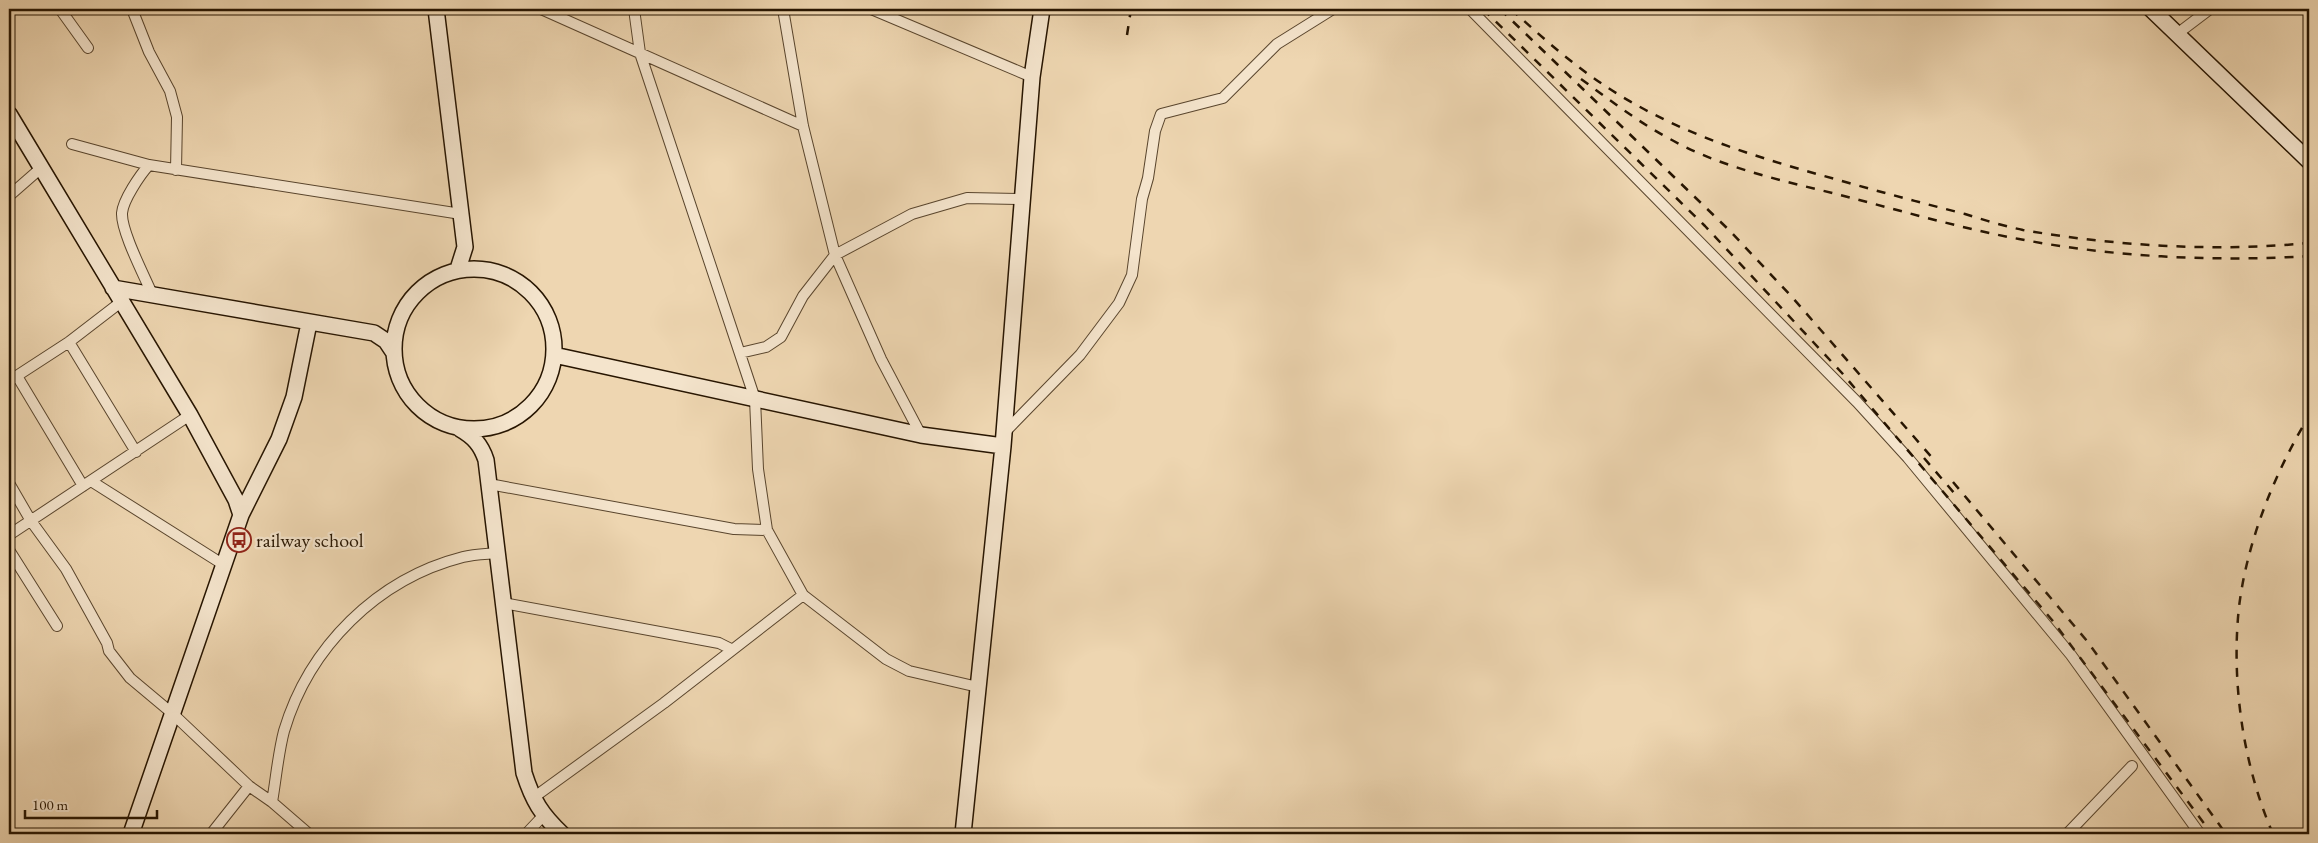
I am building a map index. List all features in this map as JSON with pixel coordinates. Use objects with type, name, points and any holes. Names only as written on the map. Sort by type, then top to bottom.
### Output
[{"type":"street","points":[[60,9],[88,48]]},
{"type":"street","points":[[132,9],[149,52],[170,91],[177,117],[176,170]]},
{"type":"street","points":[[436,9],[465,247],[458,270]]},
{"type":"street","points":[[541,9],[803,126]]},
{"type":"street","points":[[634,9],[640,53],[755,399],[758,469],[767,530],[803,595],[886,659],[909,671],[978,687]]},
{"type":"street","points":[[783,9],[803,126],[835,255],[882,359],[921,435]]},
{"type":"street","points":[[871,9],[1032,77]]},
{"type":"street","points":[[963,834],[1004,439],[1021,199],[1032,77],[1042,9]]},
{"type":"street","points":[[1004,439],[1080,355],[1119,303],[1132,274],[1142,200],[1148,178],[1155,131],[1161,114],[1223,98],[1277,44],[1332,9]]},
{"type":"street","points":[[1470,9],[1856,402],[1908,458],[2071,655],[2200,834]]},
{"type":"street","points":[[2150,9],[2309,161]]},
{"type":"street","points":[[2177,34],[2210,9]]},
{"type":"street","points":[[9,114],[190,415],[236,500],[241,514]]},
{"type":"street","points":[[72,144],[149,165],[176,170],[461,214]]},
{"type":"street","points":[[149,165],[132,188],[122,212],[125,231],[152,294]]},
{"type":"street","points":[[9,196],[41,168]]},
{"type":"street","points":[[740,353],[766,347],[781,337],[803,296],[835,255],[912,214],[967,198],[1021,199]]},
{"type":"street","points":[[465,247],[480,268]]},
{"type":"street","points":[[113,288],[374,333],[386,330],[398,320],[408,302],[421,287],[438,276],[458,270],[480,268],[510,277],[535,296],[550,324],[554,355],[550,376],[534,403],[518,416],[500,425],[479,429],[458,428]]},
{"type":"street","points":[[121,302],[69,342],[13,378],[87,484],[224,565]]},
{"type":"street","points":[[394,353],[398,320]]},
{"type":"street","points":[[131,834],[241,514],[279,438],[294,397],[309,323]]},
{"type":"street","points":[[374,333],[386,341],[394,353],[402,384],[413,401],[438,421],[473,436],[482,448],[486,460],[524,773],[533,798],[543,816],[562,834]]},
{"type":"street","points":[[69,342],[136,452]]},
{"type":"street","points":[[554,355],[921,435],[1004,439]]},
{"type":"street","points":[[9,535],[190,415]]},
{"type":"street","points":[[486,460],[492,436],[500,425]]},
{"type":"street","points":[[9,483],[31,521],[66,569],[107,643],[109,651],[130,678],[173,714],[249,786],[272,802],[308,834]]},
{"type":"street","points":[[489,484],[734,529],[767,530]]},
{"type":"street","points":[[9,550],[57,626]]},
{"type":"street","points":[[272,802],[284,733],[292,710],[306,678],[332,641],[351,619],[398,584],[423,572],[464,557],[497,553]]},
{"type":"street","points":[[533,798],[664,704],[731,649],[803,595]]},
{"type":"street","points":[[503,603],[719,643],[731,649]]},
{"type":"street","points":[[2066,834],[2132,766]]},
{"type":"street","points":[[211,834],[249,786]]},
{"type":"street","points":[[526,834],[543,816]]},
{"type":"railway","points":[[1127,35],[1131,9]]},
{"type":"railway","points":[[1483,9],[1705,226],[1842,373],[2052,620],[2212,834]]},
{"type":"railway","points":[[1500,9],[1730,231],[1792,297],[1935,461]]},
{"type":"railway","points":[[1511,9],[1569,60],[1600,83],[1633,103],[1659,117],[1711,140],[1793,167],[2009,227],[2058,236],[2166,246],[2238,247],[2309,243]]},
{"type":"railway","points":[[1581,79],[1658,132],[1712,158],[1777,179],[1953,225],[2055,245],[2127,254],[2200,258],[2309,256]]},
{"type":"railway","points":[[2273,834],[2254,780],[2242,723],[2238,694],[2237,664],[2239,607],[2249,557],[2264,508],[2285,460],[2309,416]]},
{"type":"railway","points":[[1924,458],[1955,494]]},
{"type":"railway","points":[[1953,482],[2087,641],[2226,834]]},
{"type":"place","name":"railway school","points":[[239,540]]}]
